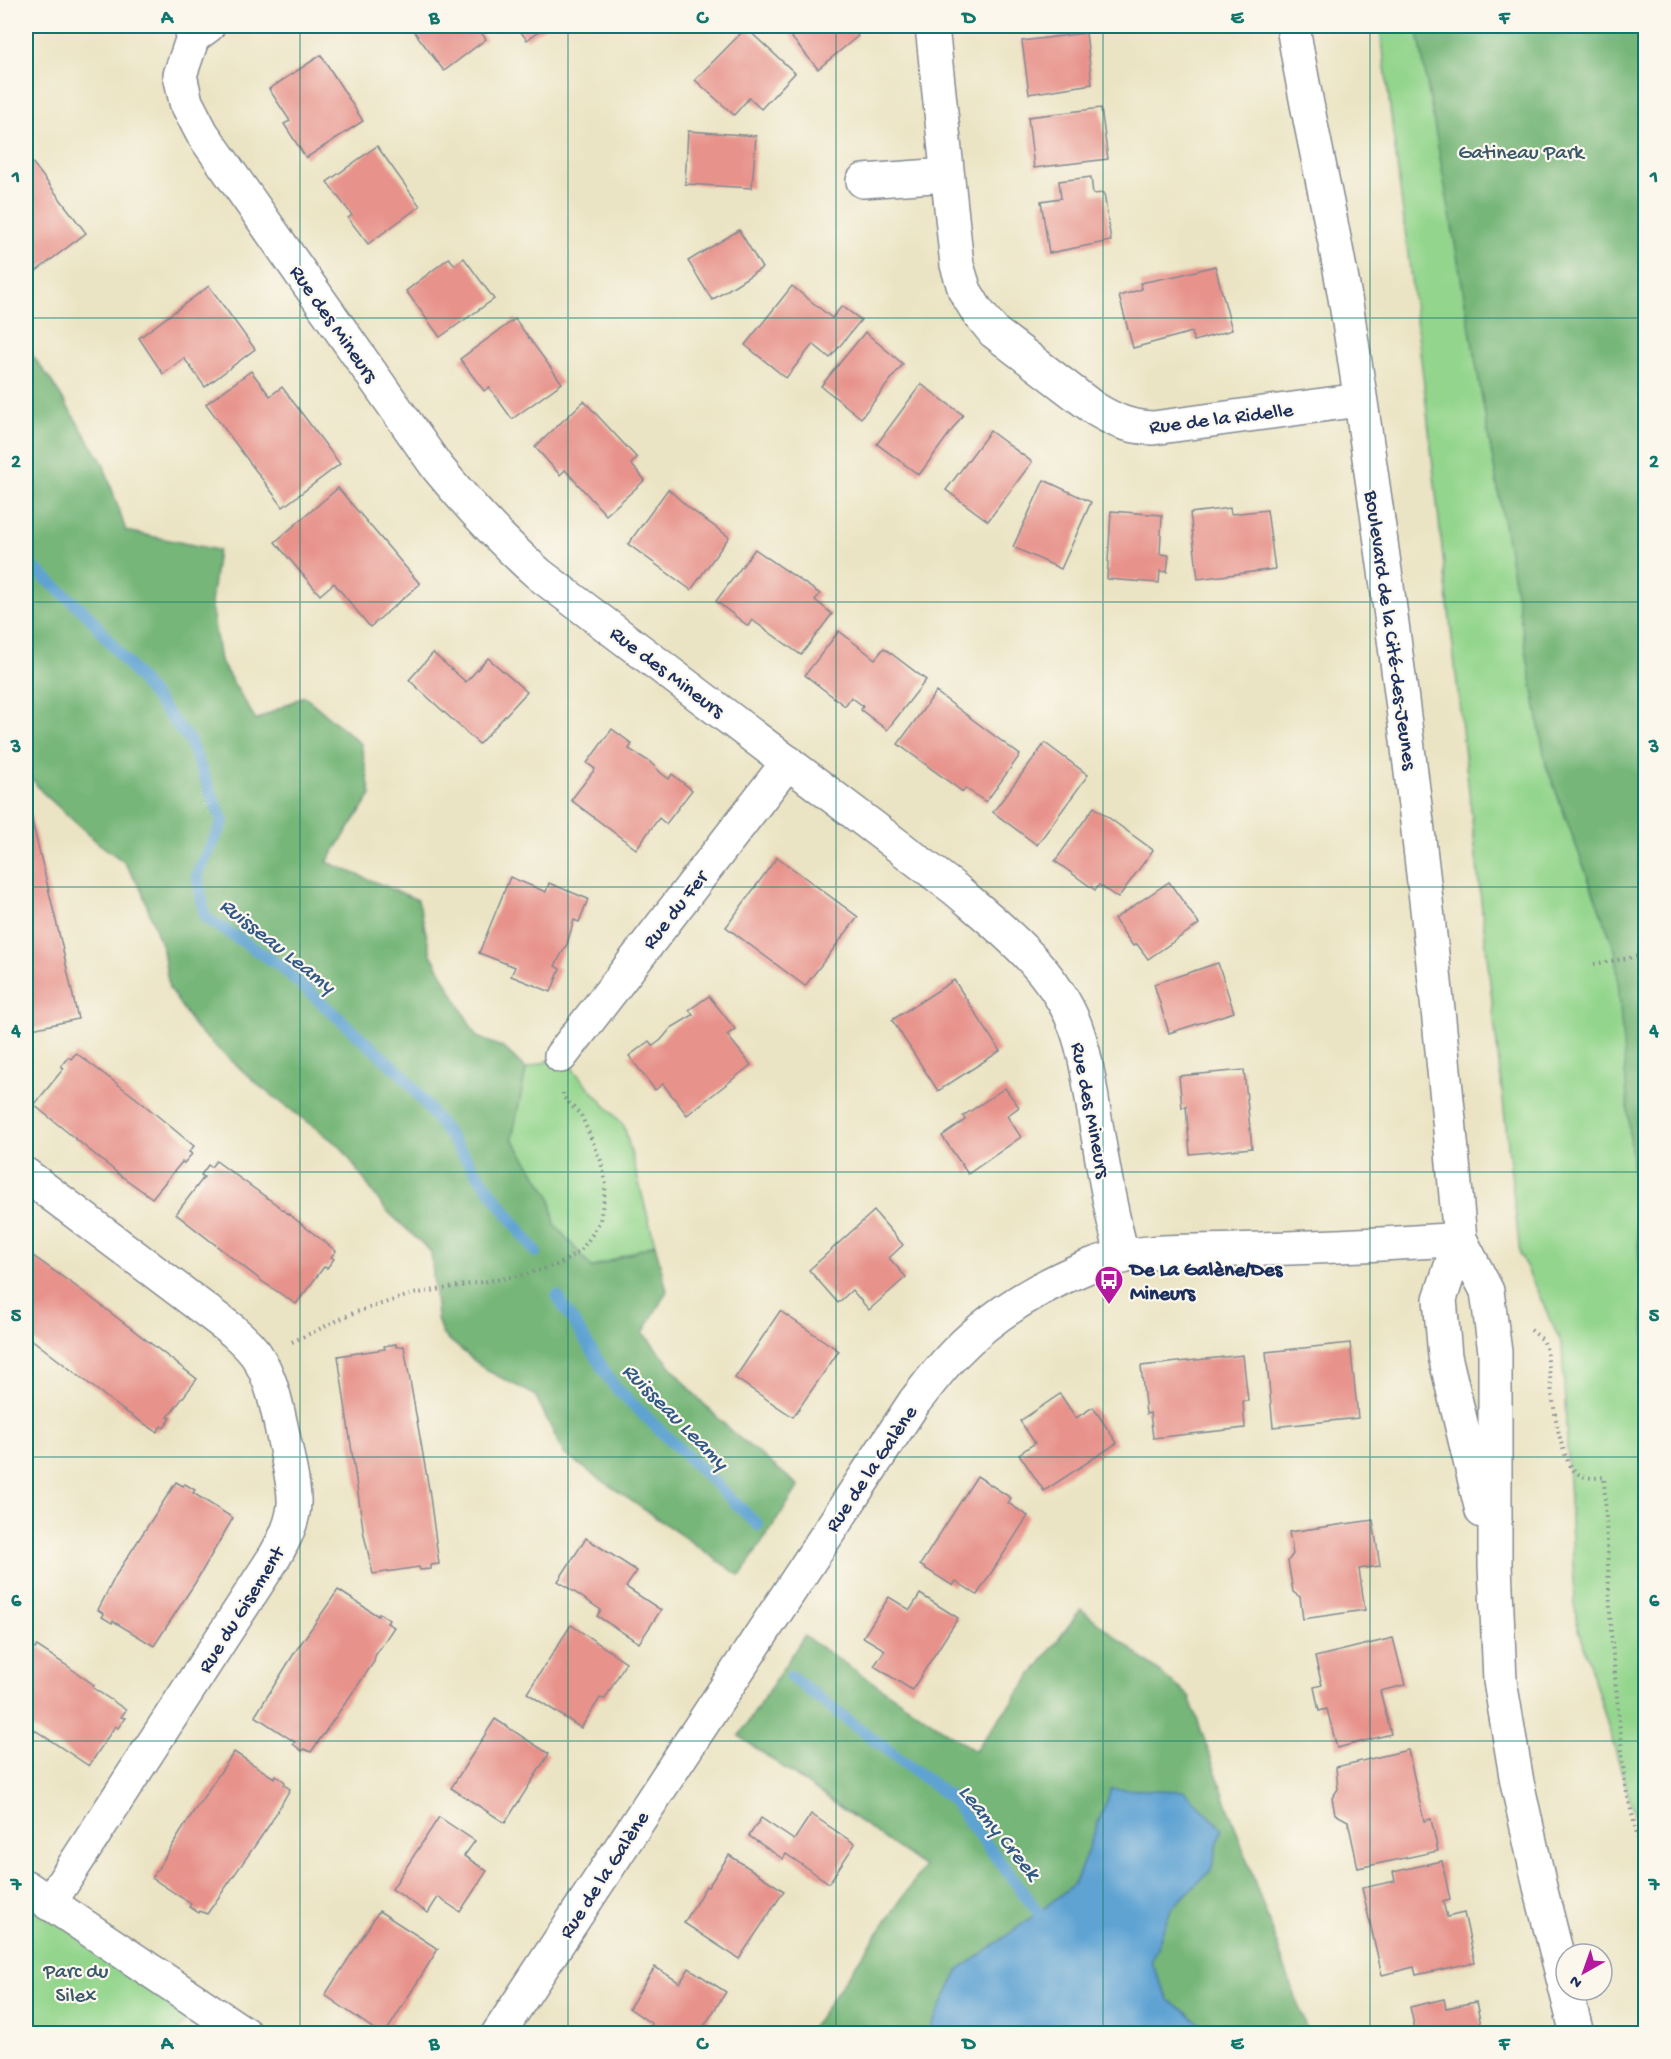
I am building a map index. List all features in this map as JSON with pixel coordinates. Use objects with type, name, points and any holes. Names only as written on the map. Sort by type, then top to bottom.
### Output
[{"type":"street","name":"Rue des Mineurs","points":[[208,26],[193,36],[180,75],[186,102],[201,133],[436,467],[469,506],[505,544],[540,575],[955,889],[1035,963],[1058,993],[1075,1024],[1088,1071],[1110,1213],[1123,1257]]},
{"type":"street","name":"Rue de la Ridelle","points":[[932,26],[957,265],[965,291],[977,312],[994,332],[1095,409],[1113,420],[1132,427],[1153,428],[1359,399]]},
{"type":"street","name":"Boulevard de la Cité-des-Jeunes","points":[[1293,26],[1346,304],[1392,628],[1420,842],[1460,1239],[1487,1291],[1495,1352],[1495,1565],[1500,1681],[1517,1782],[1542,1897],[1577,2034]]},
{"type":"street","points":[[863,180],[947,175]]},
{"type":"street","name":"Rue du Fer","points":[[561,1056],[788,762]]},
{"type":"street","name":"Rue du Gisement","points":[[26,1175],[232,1330],[259,1359],[275,1398],[291,1475],[294,1504],[289,1530],[275,1556],[37,1895]]},
{"type":"street","name":"Boulevard de la Cité-des-Jeunes","points":[[1460,1239],[1440,1299],[1445,1356],[1495,1565]]},
{"type":"street","name":"Rue de la Galène","points":[[498,2034],[915,1401],[955,1353],[1001,1313],[1028,1296],[1089,1266],[1123,1257],[1161,1253],[1393,1244],[1460,1239]]},
{"type":"street","points":[[37,1895],[245,2034]]},
{"type":"path","points":[[1594,964],[1646,955]]},
{"type":"path","points":[[259,1359],[353,1313],[413,1294],[524,1275],[560,1264],[579,1251],[600,1221],[606,1185],[601,1161],[581,1114],[563,1097],[561,1056]]},
{"type":"path","points":[[1529,1329],[1543,1340],[1546,1347],[1557,1423],[1566,1458],[1577,1473],[1591,1478],[1604,1478],[1611,1632],[1625,1785],[1646,1872]]},
{"type":"green space","name":"Gatineau Park","points":[[1380,26],[1645,26],[1645,1850],[1576,1619],[1562,1345],[1520,1254],[1423,376]]},
{"type":"green space","points":[[1417,26],[1645,26],[1645,1333],[1616,953],[1546,765]]},
{"type":"green space","points":[[26,347],[50,379],[103,463],[126,531],[218,550],[211,603],[220,661],[256,720],[304,696],[361,744],[371,795],[327,862],[418,900],[431,954],[477,1037],[504,1048],[526,1069],[512,1138],[550,1196],[555,1225],[592,1268],[655,1244],[667,1291],[643,1333],[697,1397],[732,1432],[799,1486],[740,1576],[564,1454],[535,1395],[486,1370],[442,1334],[437,1318],[431,1252],[384,1208],[341,1147],[263,1089],[196,1029],[169,988],[163,950],[141,889],[124,862],[98,843],[42,792],[26,771]]},
{"type":"green space","points":[[561,1056],[624,1126],[655,1244],[592,1268],[555,1225],[550,1196],[512,1138],[526,1069]]},
{"type":"green space","points":[[1081,1609],[1189,1696],[1308,2033],[808,2033],[924,1867],[739,1736],[804,1636],[975,1751]]},
{"type":"green space","name":"Parc du Silex","points":[[26,1887],[198,2003],[177,2033],[26,2033]]},
{"type":"water","points":[[1111,1789],[1184,1791],[1222,1828],[1211,1870],[1171,1909],[1151,1963],[1169,2000],[1212,2031],[1219,2033],[928,2033],[958,1971],[1075,1883]]},
{"type":"building","points":[[410,26],[476,26],[486,39],[444,71]]},
{"type":"building","points":[[516,26],[546,26],[527,40]]},
{"type":"building","points":[[782,26],[849,26],[858,36],[818,69]]},
{"type":"building","points":[[746,28],[795,73],[761,109],[749,98],[734,115],[695,80]]},
{"type":"building","points":[[1086,33],[1092,84],[1029,94],[1022,41]]},
{"type":"building","points":[[321,55],[363,121],[306,158],[284,124],[290,121],[269,89]]},
{"type":"building","points":[[1101,108],[1108,159],[1034,168],[1028,117]]},
{"type":"building","points":[[688,131],[756,136],[752,188],[685,184]]},
{"type":"building","points":[[377,146],[420,206],[368,244],[348,218],[352,215],[327,182]]},
{"type":"building","points":[[32,162],[86,233],[31,275],[26,268],[26,167]]},
{"type":"building","points":[[1091,177],[1093,194],[1104,193],[1111,241],[1049,253],[1041,201],[1061,198],[1059,181]]},
{"type":"building","points":[[739,230],[762,268],[712,300],[688,261]]},
{"type":"building","points":[[449,258],[455,265],[464,258],[494,299],[440,337],[406,291]]},
{"type":"building","points":[[1215,266],[1232,330],[1194,341],[1192,332],[1133,348],[1119,296],[1142,289],[1140,283]]},
{"type":"building","points":[[209,286],[255,349],[205,387],[184,358],[163,374],[139,338]]},
{"type":"building","points":[[792,286],[832,318],[842,306],[861,320],[830,358],[813,344],[786,378],[745,345]]},
{"type":"building","points":[[515,319],[562,383],[512,419],[489,387],[484,391],[460,359]]},
{"type":"building","points":[[865,332],[903,364],[861,418],[821,386]]},
{"type":"building","points":[[251,371],[270,396],[282,387],[340,464],[283,507],[206,404]]},
{"type":"building","points":[[921,384],[963,415],[919,475],[877,444]]},
{"type":"building","points":[[584,401],[637,458],[631,464],[645,480],[606,515],[565,470],[560,475],[535,447]]},
{"type":"building","points":[[990,431],[1032,462],[988,521],[946,490]]},
{"type":"building","points":[[1044,480],[1091,502],[1061,569],[1013,547]]},
{"type":"building","points":[[338,488],[420,584],[370,627],[334,583],[320,595],[275,542]]},
{"type":"building","points":[[668,489],[689,508],[729,537],[691,590],[628,544]]},
{"type":"building","points":[[1230,508],[1231,514],[1267,510],[1275,569],[1198,579],[1190,513]]},
{"type":"building","points":[[1111,511],[1162,515],[1160,554],[1169,555],[1167,572],[1160,571],[1159,583],[1107,579]]},
{"type":"building","points":[[755,549],[820,594],[815,600],[832,614],[801,655],[752,620],[748,626],[716,601]]},
{"type":"building","points":[[839,631],[875,659],[884,648],[926,680],[887,730],[861,710],[863,706],[851,697],[845,706],[805,675]]},
{"type":"building","points":[[433,653],[466,682],[488,658],[527,692],[479,744],[409,680]]},
{"type":"building","points":[[936,692],[1020,755],[986,802],[965,788],[963,792],[898,744]]},
{"type":"building","points":[[612,729],[632,744],[629,749],[650,762],[669,779],[672,774],[692,790],[666,824],[659,818],[636,849],[571,800],[595,769],[587,763]]},
{"type":"building","points":[[1045,743],[1088,775],[1037,845],[993,812]]},
{"type":"building","points":[[28,804],[78,1019],[32,1029],[33,1033],[26,1034],[26,805]]},
{"type":"building","points":[[1094,807],[1153,850],[1118,898],[1099,885],[1095,890],[1055,861]]},
{"type":"building","points":[[777,857],[858,917],[805,986],[726,927]]},
{"type":"building","points":[[510,877],[546,892],[549,883],[588,899],[579,922],[574,920],[567,944],[555,966],[560,969],[551,992],[511,976],[515,967],[479,953]]},
{"type":"building","points":[[1169,882],[1199,924],[1148,959],[1137,944],[1133,946],[1114,919]]},
{"type":"building","points":[[1218,963],[1234,1012],[1169,1033],[1154,984]]},
{"type":"building","points":[[954,980],[1000,1051],[938,1091],[892,1020]]},
{"type":"building","points":[[709,996],[735,1029],[727,1035],[751,1065],[687,1115],[663,1084],[655,1090],[629,1056],[649,1041],[653,1046],[661,1040],[671,1028],[693,1015],[689,1010]]},
{"type":"building","points":[[76,1053],[194,1146],[189,1152],[192,1154],[184,1163],[182,1162],[152,1198],[34,1105],[64,1068],[61,1066],[68,1057],[71,1059]]},
{"type":"building","points":[[1244,1070],[1252,1148],[1190,1154],[1186,1106],[1182,1108],[1179,1076]]},
{"type":"building","points":[[1005,1088],[1019,1107],[1007,1116],[1021,1137],[968,1174],[942,1136],[965,1120],[963,1116]]},
{"type":"building","points":[[216,1161],[336,1251],[331,1257],[334,1259],[327,1268],[324,1267],[296,1304],[263,1282],[176,1214],[204,1177],[201,1175],[208,1165],[211,1167]]},
{"type":"building","points":[[874,1211],[903,1245],[889,1258],[906,1277],[869,1310],[852,1290],[838,1303],[809,1270]]},
{"type":"building","points":[[26,1251],[197,1379],[168,1417],[171,1418],[164,1428],[161,1426],[157,1432],[123,1410],[26,1335]]},
{"type":"building","points":[[780,1311],[839,1351],[793,1417],[735,1378]]},
{"type":"building","points":[[1350,1343],[1358,1418],[1273,1427],[1266,1352]]},
{"type":"building","points":[[396,1344],[396,1347],[404,1346],[429,1489],[439,1564],[431,1565],[431,1569],[420,1570],[419,1567],[373,1574],[364,1535],[338,1356],[385,1349],[384,1346]]},
{"type":"building","points":[[1243,1355],[1248,1401],[1243,1401],[1245,1428],[1153,1438],[1150,1413],[1146,1414],[1141,1366]]},
{"type":"building","points":[[1060,1394],[1076,1418],[1093,1407],[1117,1443],[1044,1491],[1019,1454],[1035,1443],[1020,1421]]},
{"type":"building","points":[[977,1476],[1011,1498],[1008,1503],[1028,1516],[977,1595],[956,1581],[953,1586],[920,1565]]},
{"type":"building","points":[[176,1482],[195,1490],[193,1493],[233,1518],[195,1583],[154,1646],[113,1621],[112,1623],[102,1617],[104,1614],[98,1610],[116,1575]]},
{"type":"building","points":[[1373,1520],[1380,1566],[1359,1569],[1365,1610],[1303,1619],[1300,1597],[1293,1592],[1288,1561],[1293,1554],[1289,1532]]},
{"type":"building","points":[[586,1538],[637,1571],[626,1587],[661,1610],[639,1643],[597,1616],[601,1610],[558,1581]]},
{"type":"building","points":[[338,1590],[378,1616],[379,1613],[389,1620],[387,1623],[394,1627],[375,1656],[374,1662],[311,1752],[304,1749],[302,1751],[293,1744],[295,1742],[255,1716],[295,1652]]},
{"type":"building","points":[[920,1594],[958,1618],[912,1690],[874,1666],[885,1650],[863,1637],[889,1597],[910,1610]]},
{"type":"building","points":[[571,1625],[626,1662],[605,1699],[600,1698],[581,1728],[527,1693]]},
{"type":"building","points":[[1393,1638],[1405,1685],[1380,1691],[1391,1734],[1337,1748],[1327,1709],[1319,1711],[1314,1687],[1322,1685],[1315,1657]]},
{"type":"building","points":[[26,1643],[35,1649],[37,1646],[66,1665],[94,1685],[93,1688],[126,1710],[121,1717],[125,1718],[118,1728],[115,1726],[89,1766],[26,1724]]},
{"type":"building","points":[[495,1719],[549,1754],[505,1823],[451,1788]]},
{"type":"building","points":[[1408,1750],[1424,1821],[1431,1819],[1438,1851],[1358,1868],[1348,1821],[1335,1814],[1332,1798],[1338,1789],[1336,1767]]},
{"type":"building","points":[[234,1752],[274,1778],[276,1775],[290,1789],[270,1824],[207,1914],[200,1911],[199,1913],[189,1907],[191,1904],[152,1878]]},
{"type":"building","points":[[811,1814],[855,1844],[829,1883],[786,1854],[783,1859],[749,1836],[761,1818],[794,1840]]},
{"type":"building","points":[[439,1817],[475,1841],[464,1856],[487,1871],[460,1912],[438,1897],[428,1913],[392,1889]]},
{"type":"building","points":[[729,1855],[784,1891],[739,1959],[684,1923],[706,1886],[708,1887]]},
{"type":"building","points":[[1442,1861],[1450,1900],[1443,1902],[1447,1917],[1464,1913],[1475,1962],[1416,1975],[1414,1967],[1382,1975],[1362,1888],[1395,1881],[1393,1872]]},
{"type":"building","points":[[379,1911],[438,1949],[385,2034],[381,2034],[325,1995]]},
{"type":"building","points":[[655,1967],[680,1983],[689,1968],[726,1992],[699,2034],[645,2034],[652,2024],[629,2008]]},
{"type":"building","points":[[1444,1999],[1446,2008],[1476,2002],[1483,2034],[1416,2034],[1410,2007]]},
{"type":"waterway","name":"Ruisseau Leamy","points":[[26,561],[89,616],[189,740],[223,822],[197,874],[205,917],[279,965],[405,1077],[536,1252]]},
{"type":"waterway","name":"Ruisseau Leamy","points":[[557,1296],[614,1386],[758,1525]]},
{"type":"waterway","name":"Leamy Creek","points":[[791,1677],[951,1798],[1048,1925]]},
{"type":"place","name":"De La Galène/Des Mineurs","points":[[1109,1306]]}]
